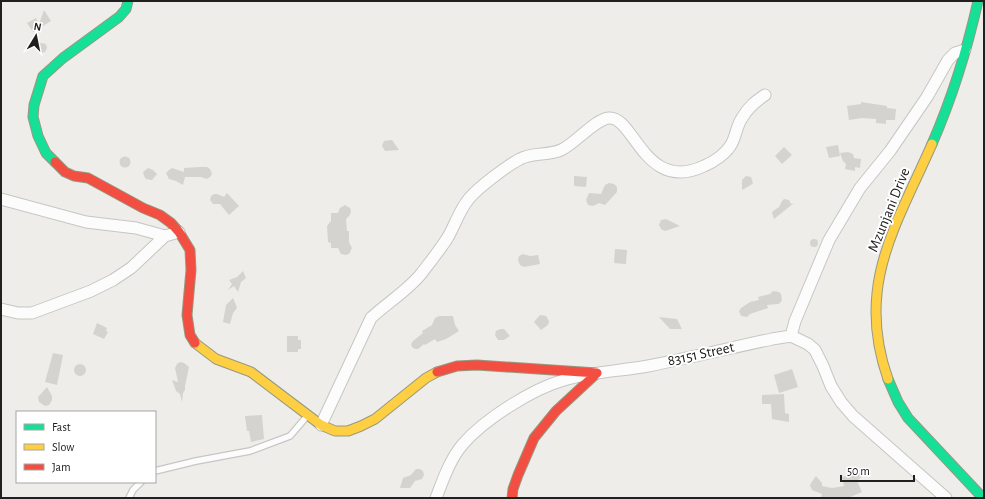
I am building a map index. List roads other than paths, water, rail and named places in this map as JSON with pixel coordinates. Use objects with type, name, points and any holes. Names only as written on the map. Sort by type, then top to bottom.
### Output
[{"type":"street","points":[[128,1],[124,12],[117,20],[63,58],[43,76],[34,105],[33,117],[38,136],[46,153],[65,172],[74,176],[88,178],[143,208],[160,215],[180,232],[190,250],[187,315],[190,335],[196,345],[216,359],[251,372],[321,425],[336,431],[350,431],[358,429],[375,418],[426,377],[439,371],[454,367],[490,366],[596,373]]},
{"type":"street","name":"Mzunjani Drive","points":[[978,1],[957,81],[929,150],[889,239],[877,280],[874,312],[876,337],[883,366],[894,395],[902,409],[912,423],[983,498]]},
{"type":"street","points":[[946,498],[853,416],[841,402],[831,386],[815,350],[808,344],[791,336],[795,321],[829,240],[860,188],[890,151],[927,97],[948,60],[955,53],[965,50]]},
{"type":"street","points":[[321,425],[372,318],[399,295],[419,275],[448,238],[468,199],[481,187],[513,163],[521,158],[532,155],[562,150],[603,120],[611,118],[622,123],[646,156],[653,162],[670,170],[680,172],[695,170],[705,166],[728,149],[732,143],[741,119],[751,104],[765,95]]},
{"type":"street","points":[[1,199],[86,222],[136,228],[165,236]]},
{"type":"street","points":[[1,308],[18,313],[32,313],[91,291],[113,280],[131,268],[165,236],[180,232]]},
{"type":"street","name":"83151 Street","points":[[436,498],[448,469],[462,445],[486,423],[516,402],[542,388],[564,380],[596,373],[646,366],[791,336]]},
{"type":"street","points":[[512,498],[513,489],[518,475],[534,438],[556,411],[596,373]]},
{"type":"lane","points":[[156,471],[196,461],[250,451],[290,436],[308,415]]},
{"type":"lane","points":[[129,498],[140,483]]}]
